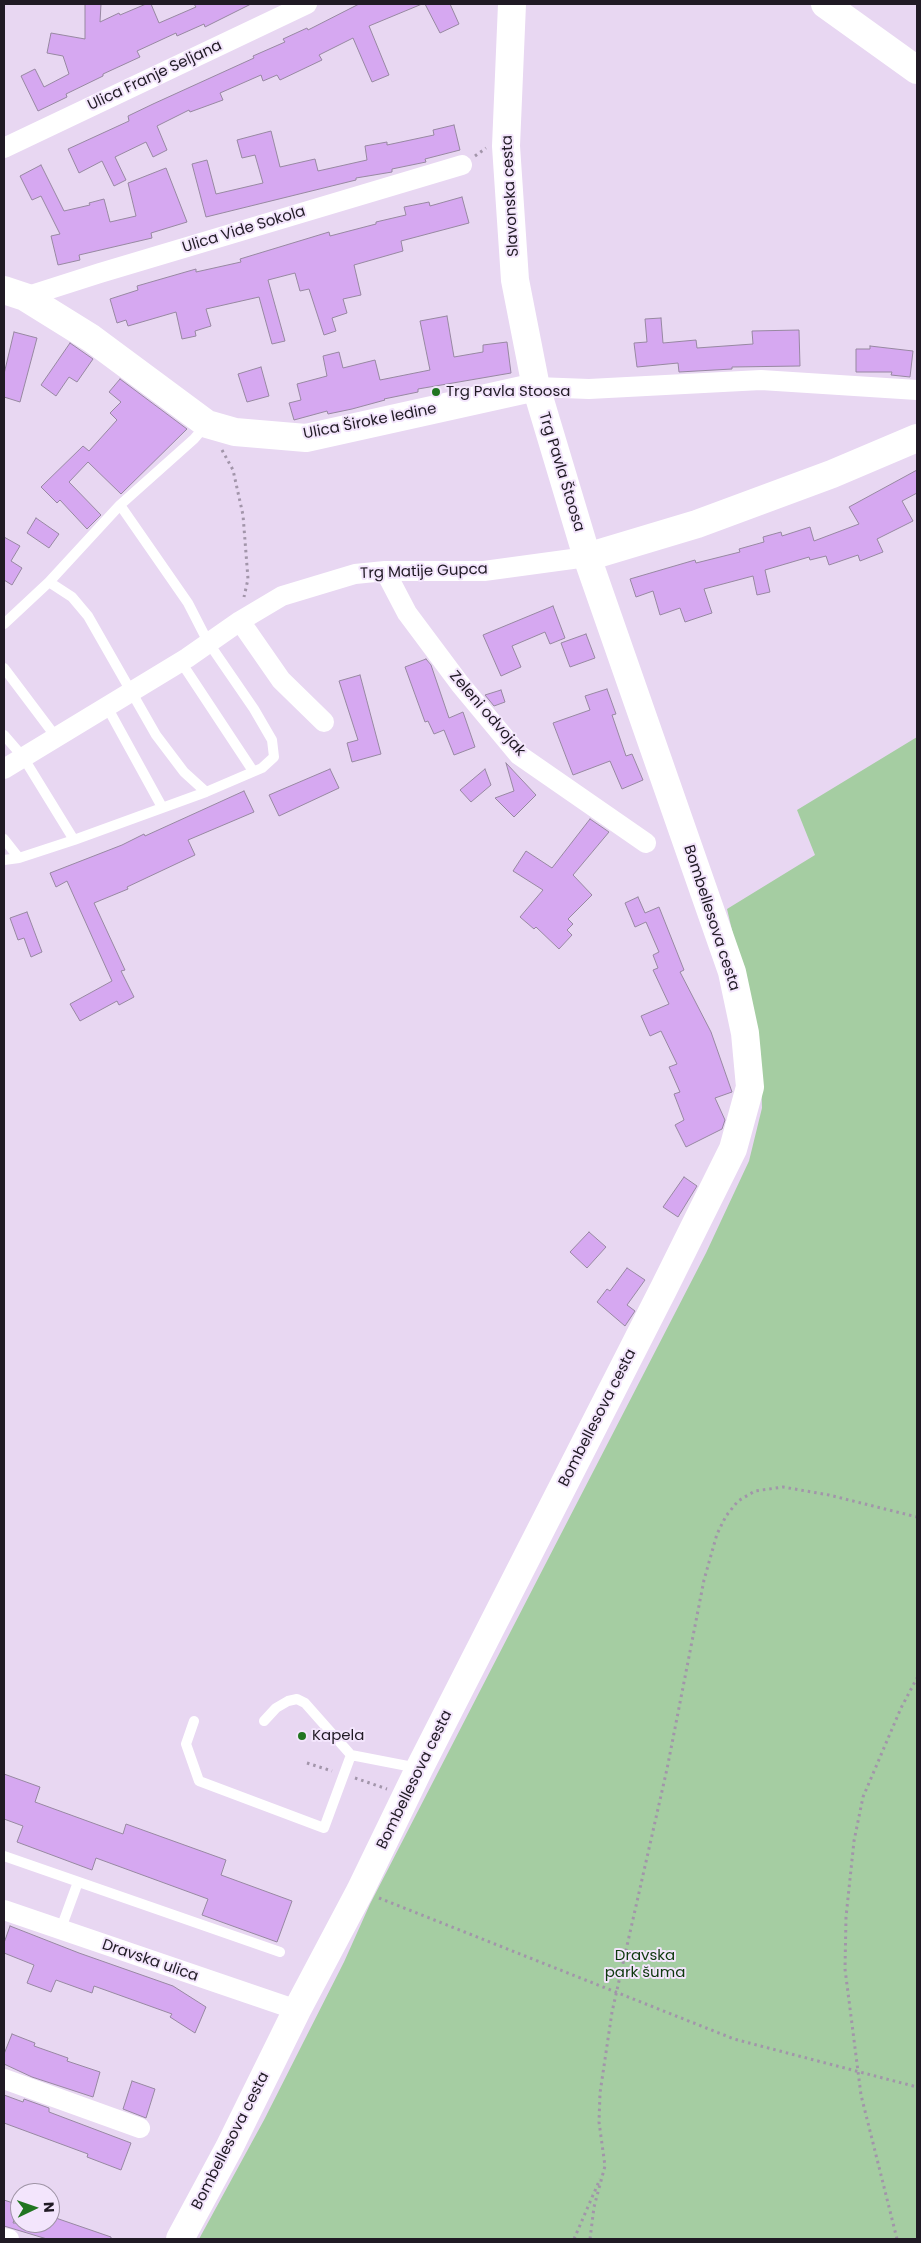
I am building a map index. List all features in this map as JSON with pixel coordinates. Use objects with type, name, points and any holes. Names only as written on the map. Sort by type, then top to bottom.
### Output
[{"type":"street","name":"Ulica Franje Seljana","points":[[4,148],[307,4]]},
{"type":"street","name":"Slavonska cesta","points":[[512,4],[506,146],[515,280],[536,387]]},
{"type":"street","points":[[825,4],[917,70]]},
{"type":"street","name":"Ulica Vide Sokola","points":[[15,294],[100,273],[462,165]]},
{"type":"street","name":"Ulica Široke ledine","points":[[15,294],[92,338],[207,424],[235,432],[306,438],[536,387]]},
{"type":"street","name":"Trg Pavla Štoosa","points":[[587,557],[536,387],[588,389],[761,380],[917,390]]},
{"type":"street","points":[[587,557],[697,524],[832,474],[917,438]]},
{"type":"street","name":"Trg Matije Gupca","points":[[4,769],[106,705],[181,662],[240,621],[282,596],[355,574],[385,571],[484,571],[587,557]]},
{"type":"street","name":"Bombellesova cesta","points":[[180,2239],[229,2148],[297,2010],[360,1891],[419,1769],[733,1148],[750,1087],[745,1033],[732,972],[587,557]]},
{"type":"street","name":"Zeleni odvojak","points":[[385,571],[408,613],[460,684],[519,755],[646,843]]},
{"type":"street","points":[[240,621],[281,680],[324,722]]},
{"type":"street","name":"Dravska ulica","points":[[4,1910],[60,1931],[297,2010]]},
{"type":"street","points":[[4,2078],[140,2128]]},
{"type":"street","points":[[4,2238],[9,2239]]},
{"type":"lane","points":[[4,624],[49,582],[120,505],[194,439],[207,424]]},
{"type":"lane","points":[[4,860],[18,858],[74,840],[206,792],[262,768],[274,757],[272,740],[254,709],[208,642],[188,603],[120,505]]},
{"type":"lane","points":[[49,582],[72,597],[88,616],[156,735],[184,772],[206,792]]},
{"type":"lane","points":[[181,662],[253,772]]},
{"type":"lane","points":[[4,668],[56,737]]},
{"type":"lane","points":[[106,705],[162,807]]},
{"type":"lane","points":[[4,735],[23,757],[74,840]]},
{"type":"lane","points":[[4,839],[18,858]]},
{"type":"lane","points":[[264,1721],[276,1708],[288,1701],[298,1699],[305,1703],[351,1755],[419,1769]]},
{"type":"lane","points":[[194,1721],[186,1744],[198,1781],[324,1828],[351,1755]]},
{"type":"lane","points":[[4,1856],[280,1952]]},
{"type":"lane","points":[[60,1931],[78,1882]]},
{"type":"path","points":[[207,424],[232,470],[242,507],[248,579],[240,621]]},
{"type":"path","points":[[590,2239],[594,2207],[605,2166],[599,2122],[600,2093],[612,2012],[667,1769],[704,1580],[717,1534],[726,1516],[738,1502],[754,1491],[783,1488],[829,1495],[917,1517]]},
{"type":"path","points":[[897,2239],[861,2095],[845,1969],[846,1917],[854,1841],[863,1797],[901,1708],[917,1678]]},
{"type":"path","points":[[360,1891],[734,2039],[917,2087]]},
{"type":"path","points":[[574,2239],[605,2166]]},
{"type":"green space","name":"Dravska park šuma","points":[[917,737],[917,2239],[199,2239],[264,2120],[344,1962],[370,1904],[706,1253],[749,1161],[762,1108],[760,1049],[727,909],[815,855],[797,810]]},
{"type":"building","points":[[85,4],[101,4],[100,22],[119,13],[120,15],[146,4],[151,4],[159,23],[196,7],[194,4],[251,4],[205,27],[204,24],[177,36],[176,33],[137,51],[140,57],[103,74],[103,76],[66,94],[67,97],[38,111],[21,76],[35,69],[44,87],[69,74],[63,56],[47,53],[51,33],[85,39]]},
{"type":"building","points":[[359,4],[422,4],[369,26],[389,75],[372,82],[353,38],[319,55],[322,60],[280,80],[277,75],[263,81],[261,75],[220,93],[223,100],[190,112],[189,110],[157,126],[167,150],[153,157],[146,142],[115,157],[126,180],[114,186],[102,161],[79,173],[68,149],[129,121],[128,116],[254,58],[253,56],[285,42],[283,39],[307,28],[308,30]]},
{"type":"building","points":[[425,4],[450,4],[459,24],[440,33]]},
{"type":"building","points":[[454,125],[460,150],[425,159],[426,162],[392,169],[392,172],[356,178],[356,180],[206,217],[192,164],[207,160],[216,194],[263,183],[255,155],[242,158],[237,140],[271,131],[280,167],[315,159],[318,171],[367,160],[365,146],[387,142],[387,145],[434,135],[433,130]]},
{"type":"building","points":[[41,165],[64,211],[90,205],[89,203],[104,199],[110,222],[136,216],[128,183],[166,168],[187,222],[151,233],[152,238],[79,255],[80,260],[58,265],[51,236],[60,234],[41,196],[32,200],[20,176]]},
{"type":"building","points":[[462,197],[469,223],[401,241],[403,251],[354,265],[361,295],[343,299],[347,313],[332,318],[336,331],[324,335],[309,289],[300,291],[295,273],[268,280],[285,341],[272,344],[259,297],[206,309],[211,326],[195,331],[196,336],[182,339],[176,312],[128,326],[126,320],[117,323],[110,299],[138,290],[137,286],[196,269],[196,272],[241,262],[240,259],[329,232],[330,236],[376,224],[376,222],[406,215],[404,207],[429,202],[430,206]]},
{"type":"building","points":[[447,316],[454,357],[483,352],[483,345],[507,342],[511,373],[418,389],[418,392],[384,399],[352,409],[328,414],[327,411],[294,420],[289,403],[301,400],[297,384],[327,376],[323,356],[339,352],[343,368],[375,360],[380,380],[430,370],[420,321]]},
{"type":"building","points":[[661,318],[663,343],[696,340],[697,348],[753,344],[752,331],[799,330],[800,366],[732,367],[732,369],[679,372],[678,363],[637,367],[634,343],[647,342],[645,319]]},
{"type":"building","points":[[14,332],[37,338],[20,402],[4,397],[4,374]]},
{"type":"building","points":[[70,343],[93,359],[77,382],[69,377],[56,396],[41,385]]},
{"type":"building","points":[[870,346],[913,351],[910,377],[891,375],[892,372],[856,372],[856,349],[870,349]]},
{"type":"building","points":[[261,367],[269,396],[247,402],[238,374]]},
{"type":"building","points":[[120,379],[187,429],[121,494],[88,462],[69,482],[101,515],[87,529],[60,500],[57,503],[41,487],[83,446],[89,451],[117,420],[110,413],[121,402],[109,392]]},
{"type":"building","points":[[917,470],[917,493],[902,501],[913,521],[877,539],[883,552],[860,561],[858,555],[829,565],[826,556],[810,560],[809,557],[765,570],[770,592],[757,595],[753,576],[704,589],[712,613],[685,622],[680,608],[660,615],[653,591],[636,597],[630,579],[695,560],[696,563],[740,552],[739,549],[764,542],[763,537],[781,532],[782,536],[810,527],[814,541],[859,524],[849,507]]},
{"type":"building","points":[[36,518],[59,534],[49,548],[27,533]]},
{"type":"building","points":[[4,537],[20,546],[11,561],[22,568],[12,585],[4,580]]},
{"type":"building","points":[[553,606],[565,638],[550,644],[545,632],[512,646],[521,667],[501,676],[483,635]]},
{"type":"building","points":[[586,634],[595,658],[570,667],[561,643]]},
{"type":"building","points":[[426,659],[431,665],[449,718],[463,712],[475,747],[454,755],[444,730],[434,734],[428,721],[425,722],[405,667]]},
{"type":"building","points":[[360,675],[381,754],[352,762],[347,743],[358,740],[339,681]]},
{"type":"building","points":[[607,689],[616,714],[612,715],[626,756],[632,754],[643,780],[622,789],[610,761],[573,775],[553,723],[590,710],[585,696]]},
{"type":"building","points":[[501,690],[505,702],[494,706],[485,695]]},
{"type":"building","points":[[506,763],[536,795],[514,817],[495,798],[514,791]]},
{"type":"building","points":[[330,769],[339,788],[279,816],[269,795]]},
{"type":"building","points":[[485,769],[491,785],[471,802],[460,790]]},
{"type":"building","points":[[244,791],[254,812],[188,840],[195,855],[127,887],[128,889],[94,903],[125,970],[121,971],[134,997],[119,1005],[117,1001],[80,1021],[70,1004],[112,981],[67,881],[56,887],[50,873],[122,845],[144,834],[145,836]]},
{"type":"building","points":[[590,819],[609,832],[573,875],[592,895],[568,919],[573,924],[567,930],[572,935],[559,949],[536,927],[534,929],[520,917],[543,890],[513,871],[526,851],[552,868]]},
{"type":"building","points":[[638,897],[645,913],[659,907],[684,970],[680,972],[711,1032],[732,1092],[715,1098],[725,1120],[722,1129],[686,1147],[675,1125],[684,1120],[674,1094],[680,1092],[669,1067],[677,1064],[661,1031],[650,1036],[641,1016],[669,1004],[653,970],[658,968],[653,955],[659,952],[646,922],[635,927],[625,903]]},
{"type":"building","points":[[27,912],[42,952],[31,957],[24,938],[18,940],[10,918]]},
{"type":"building","points":[[684,1177],[697,1186],[678,1217],[663,1207]]},
{"type":"building","points":[[589,1232],[606,1247],[587,1268],[570,1252]]},
{"type":"building","points":[[627,1268],[645,1280],[627,1305],[635,1311],[625,1326],[597,1302],[607,1289],[610,1291]]},
{"type":"building","points":[[4,1774],[40,1787],[35,1802],[123,1834],[126,1824],[226,1860],[221,1875],[292,1901],[277,1942],[202,1915],[208,1899],[96,1858],[92,1870],[17,1842],[23,1826],[4,1819]]},
{"type":"building","points":[[10,1926],[79,1953],[173,1986],[206,2007],[195,2033],[170,2017],[172,2014],[94,1986],[92,1993],[56,1980],[51,1992],[27,1983],[34,1965],[4,1953],[4,1943]]},
{"type":"building","points":[[12,2034],[35,2043],[34,2046],[68,2058],[67,2061],[100,2072],[93,2097],[32,2077],[4,2064],[4,2054]]},
{"type":"building","points":[[132,2081],[155,2089],[146,2118],[123,2109]]},
{"type":"building","points":[[4,2095],[23,2102],[24,2099],[49,2108],[49,2112],[131,2143],[121,2170],[87,2157],[88,2154],[4,2123]]},
{"type":"building","points":[[4,2200],[10,2202],[10,2228],[4,2226]]},
{"type":"building","points":[[60,2219],[111,2237],[111,2239],[47,2239],[27,2233],[60,2233]]},
{"type":"place","name":"Trg Pavla Stoosa","points":[[436,392]]},
{"type":"place","name":"Kapela","points":[[302,1736]]}]
